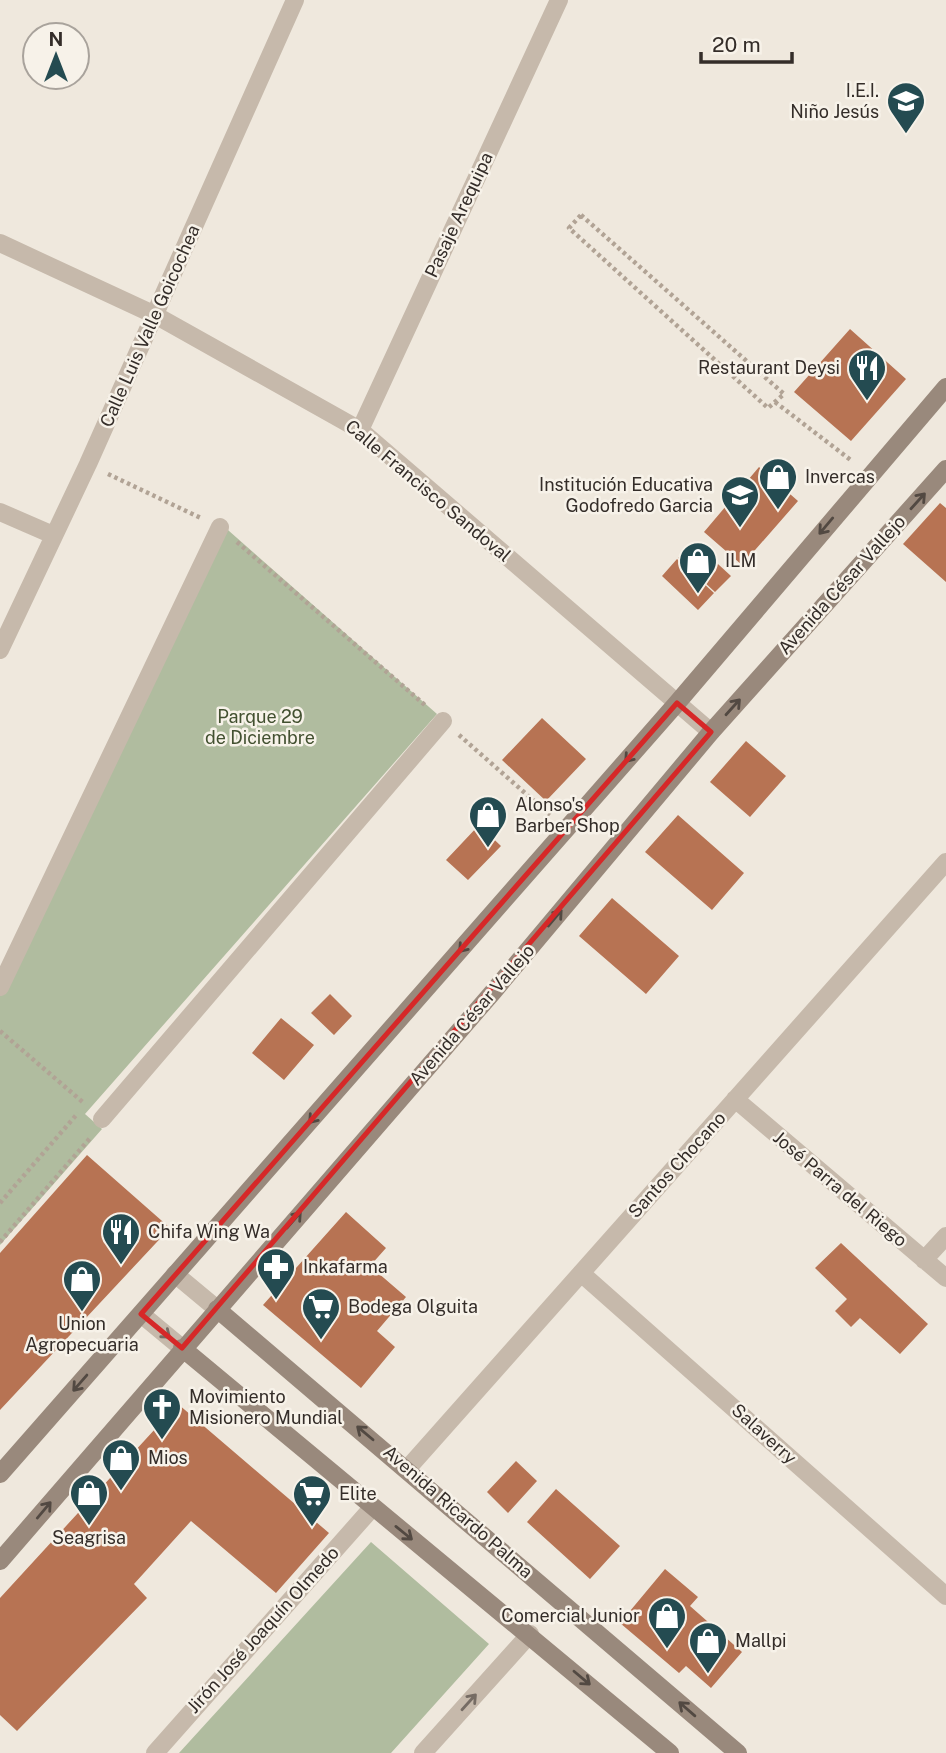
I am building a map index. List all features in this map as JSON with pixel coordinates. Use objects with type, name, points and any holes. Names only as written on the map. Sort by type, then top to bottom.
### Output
[{"type":"main road","points":[[0,1474],[677,703],[946,387]]},
{"type":"main road","name":"Avenida César Vallejo","points":[[0,1562],[182,1348],[493,992],[710,732],[944,475]]},
{"type":"main road","name":"Avenida Ricardo Palma","points":[[217,1308],[408,1468],[738,1753]]},
{"type":"main road","points":[[182,1348],[372,1508],[530,1634],[670,1753]]},
{"type":"street","name":"Calle Luis Valle Goicochea","points":[[0,650],[88,464],[295,0]]},
{"type":"street","name":"Pasaje Arequipa","points":[[360,430],[559,0]]},
{"type":"street","name":"Calle Francisco Sandoval","points":[[0,243],[155,315],[360,430],[710,732]]},
{"type":"street","points":[[0,512],[53,535]]},
{"type":"street","points":[[0,987],[220,527]]},
{"type":"street","points":[[102,1119],[443,721]]},
{"type":"street","name":"Santos Chocano","points":[[408,1468],[946,862]]},
{"type":"street","name":"José Parra del Riego","points":[[735,1100],[946,1278]]},
{"type":"street","points":[[924,1260],[946,1236]]},
{"type":"street","name":"Salaverry","points":[[582,1273],[946,1596]]},
{"type":"street","name":"Avenida Ricardo Palma","points":[[175,1274],[217,1308]]},
{"type":"street","points":[[141,1314],[182,1348]]},
{"type":"street","name":"Jirón José Joaquín Olmedo","points":[[155,1753],[372,1508]]},
{"type":"street","points":[[423,1753],[530,1634]]},
{"type":"path","points":[[581,215],[784,394],[775,402],[768,408],[569,228],[581,215]]},
{"type":"path","points":[[775,402],[870,474]]},
{"type":"path","points":[[88,464],[220,527],[566,830]]},
{"type":"path","points":[[0,1031],[102,1119],[98,1128],[0,1242]]},
{"type":"path","points":[[0,1203],[86,1105]]},
{"type":"highlighted area","points":[[677,703],[711,732],[182,1348],[141,1314]]},
{"type":"green space","name":"Parque 29 de Diciembre","points":[[220,523],[437,714],[85,1114],[102,1129],[0,1245],[0,982]]},
{"type":"green space","points":[[371,1542],[489,1644],[391,1753],[179,1753]]},
{"type":"building","points":[[850,329],[906,379],[851,441],[794,392]]},
{"type":"building","points":[[759,467],[798,501],[742,565],[704,532]]},
{"type":"building","points":[[940,503],[946,508],[946,582],[903,544]]},
{"type":"building","points":[[694,542],[731,576],[715,592],[678,558]]},
{"type":"building","points":[[677,559],[714,593],[698,610],[662,576]]},
{"type":"building","points":[[542,718],[586,759],[546,801],[502,760]]},
{"type":"building","points":[[746,741],[786,776],[750,817],[710,782]]},
{"type":"building","points":[[678,815],[744,873],[712,910],[645,852]]},
{"type":"building","points":[[479,825],[501,846],[468,880],[446,860]]},
{"type":"building","points":[[612,898],[679,956],[646,994],[579,936]]},
{"type":"building","points":[[330,994],[352,1016],[334,1035],[311,1013]]},
{"type":"building","points":[[281,1018],[314,1045],[284,1080],[252,1053]]},
{"type":"building","points":[[87,1155],[170,1228],[0,1410],[0,1253]]},
{"type":"building","points":[[346,1212],[386,1248],[370,1266],[406,1297],[377,1331],[395,1347],[361,1388],[263,1305]]},
{"type":"building","points":[[841,1243],[928,1324],[900,1354],[860,1318],[851,1327],[835,1311],[847,1299],[815,1268]]},
{"type":"building","points":[[178,1404],[329,1533],[276,1593],[191,1521],[134,1584],[147,1598],[17,1731],[0,1715],[0,1598]]},
{"type":"building","points":[[516,1461],[537,1481],[508,1513],[487,1492]]},
{"type":"building","points":[[556,1489],[620,1546],[590,1579],[527,1522]]},
{"type":"building","points":[[665,1569],[698,1597],[690,1606],[742,1652],[711,1688],[686,1666],[679,1673],[620,1623]]},
{"type":"place","name":"I.E.I. Niño Jesús","points":[[906,135]]},
{"type":"place","name":"Restaurant Deysi","points":[[867,402]]},
{"type":"place","name":"Invercas","points":[[778,511]]},
{"type":"place","name":"Institución Educativa Godofredo Garcia","points":[[740,529]]},
{"type":"place","name":"ILM","points":[[698,595]]},
{"type":"place","name":"Alonso's Barber Shop","points":[[488,849]]},
{"type":"place","name":"Chifa Wing Wa","points":[[121,1266]]},
{"type":"place","name":"Inkafarma","points":[[276,1301]]},
{"type":"place","name":"Union Agropecuaria","points":[[82,1313]]},
{"type":"place","name":"Bodega Olguita","points":[[321,1341]]},
{"type":"place","name":"Movimiento Misionero Mundial","points":[[162,1441]]},
{"type":"place","name":"Mios","points":[[121,1492]]},
{"type":"place","name":"Seagrisa","points":[[89,1527]]},
{"type":"place","name":"Elite","points":[[312,1528]]},
{"type":"place","name":"Comercial Junior","points":[[667,1650]]},
{"type":"place","name":"Mallpi","points":[[708,1675]]}]
